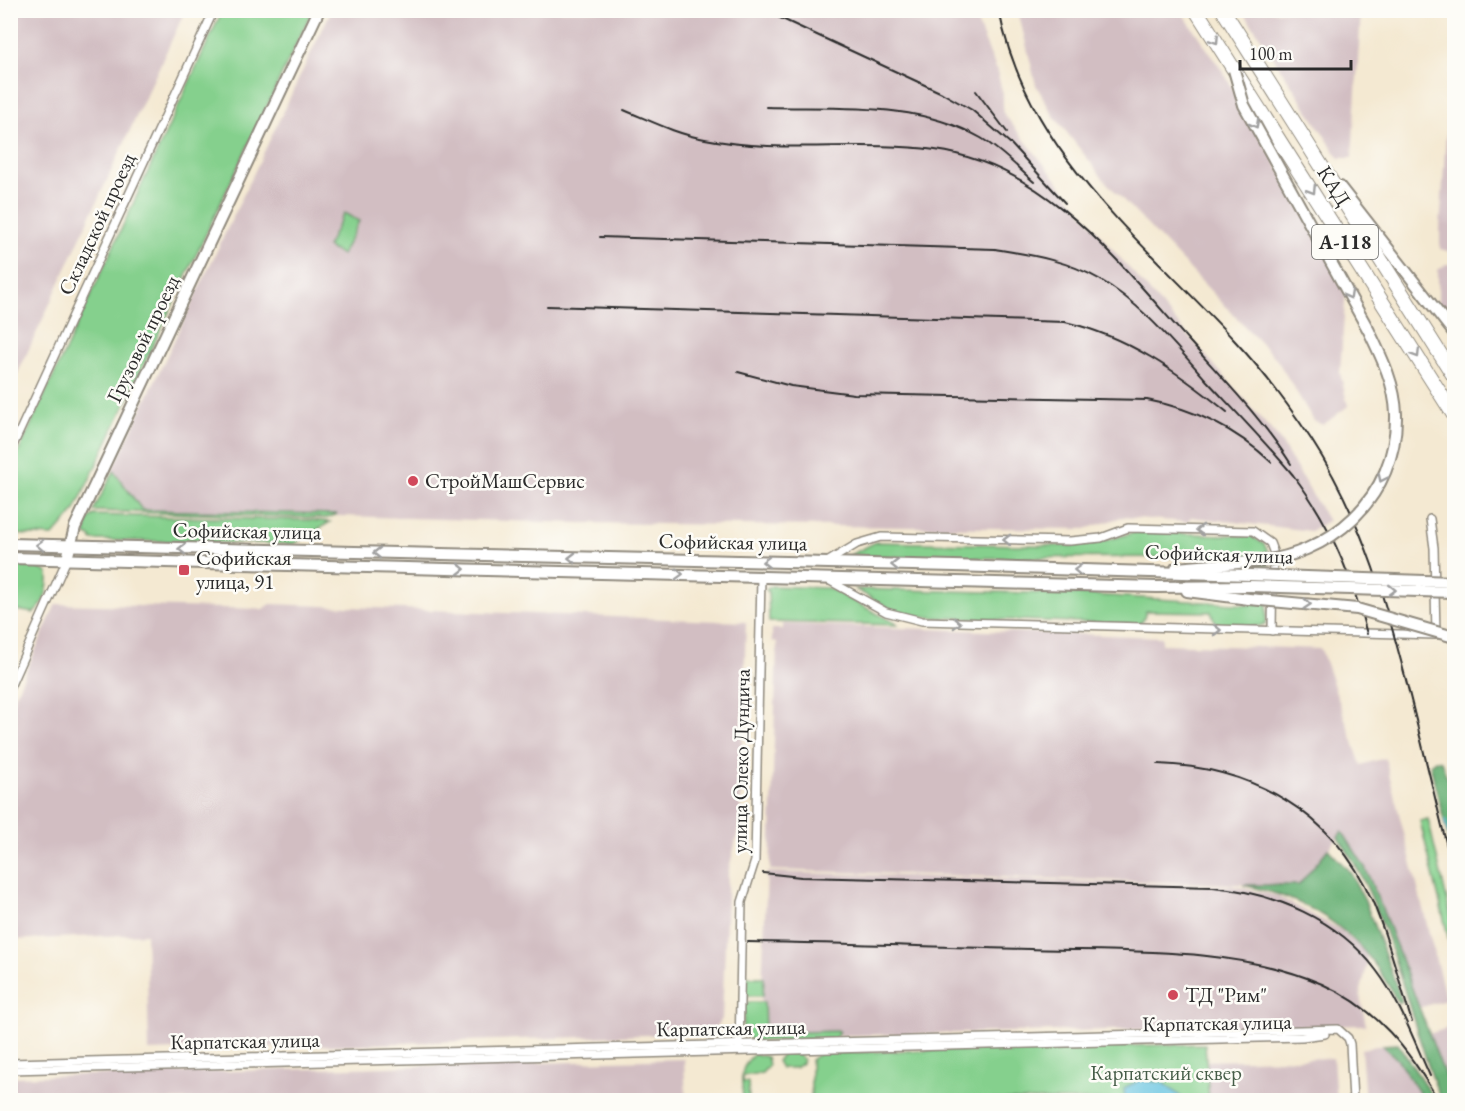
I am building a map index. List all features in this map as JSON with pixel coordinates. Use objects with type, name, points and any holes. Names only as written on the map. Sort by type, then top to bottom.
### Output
[{"type":"highway","name":"КАД","points":[[1196,10],[1455,415]]},
{"type":"highway","name":"КАД","points":[[1223,10],[1455,376]]},
{"type":"main road","name":"Грузовой проезд","points":[[67,559],[79,518],[319,10]]},
{"type":"main road","points":[[1158,572],[1186,566],[1250,562],[1298,554],[1332,537],[1350,524],[1373,494],[1384,474],[1394,439],[1396,414],[1388,370],[1370,331],[1244,105],[1234,70]]},
{"type":"main road","points":[[1310,150],[1455,333]]},
{"type":"main road","name":"Софийская улица","points":[[10,544],[1158,572],[1250,581],[1455,592]]},
{"type":"main road","name":"Софийская улица","points":[[10,558],[1157,587],[1250,581],[1455,582]]},
{"type":"main road","points":[[1157,587],[1249,599],[1357,609],[1455,637]]},
{"type":"street","name":"Складской проезд","points":[[10,452],[214,10]]},
{"type":"street","points":[[1430,519],[1434,548],[1436,635]]},
{"type":"street","points":[[825,563],[857,544],[881,537],[1071,542],[1101,538],[1128,528],[1253,531],[1269,543],[1273,551],[1272,631]]},
{"type":"street","name":"Грузовой проезд","points":[[10,687],[67,559]]},
{"type":"street","name":"улица Олеко Дундича","points":[[739,1048],[742,902],[755,861],[761,577]]},
{"type":"street","points":[[825,578],[886,612],[922,621],[1455,637]]},
{"type":"street","name":"Карпатская улица","points":[[10,1063],[1302,1037],[1342,1033],[1350,1044],[1353,1101]]},
{"type":"street","name":"Карпатская улица","points":[[10,1070],[739,1048]]},
{"type":"shaded area","points":[[972,10],[997,71],[1003,95],[1003,113],[1107,243],[1279,439],[1328,521],[1311,531],[1191,517],[1188,522],[1122,517],[1085,529],[578,523],[139,510],[112,471],[331,11]]},
{"type":"shaded area","points":[[10,11],[185,11],[11,388]]},
{"type":"shaded area","points":[[1018,11],[1181,11],[1225,75],[1346,287],[1340,373],[1348,406],[1323,425],[1314,421],[1277,360],[1105,181],[1053,115],[1036,85]]},
{"type":"shaded area","points":[[1243,11],[1361,11],[1352,158],[1339,158]]},
{"type":"shaded area","points":[[1454,77],[1454,253],[1440,249],[1440,229],[1449,85]]},
{"type":"shaded area","points":[[1447,264],[1454,264],[1454,328],[1438,306],[1438,270]]},
{"type":"shaded area","points":[[56,604],[263,609],[270,604],[746,622],[740,824],[728,873],[722,1019],[711,1033],[149,1051],[146,934],[11,940],[11,705]]},
{"type":"shaded area","points":[[783,624],[1162,637],[1162,644],[1321,649],[1361,765],[1385,758],[1446,1000],[1418,1008],[1365,867],[1342,832],[1299,886],[770,870],[777,642],[772,641],[772,629],[783,629]]},
{"type":"shaded area","points":[[767,872],[1234,886],[1277,896],[1341,930],[1366,953],[1367,965],[1360,995],[1366,1025],[766,1037],[760,1031]]},
{"type":"shaded area","points":[[1454,1026],[1454,1100],[1429,1034]]},
{"type":"shaded area","points":[[1382,1045],[1398,1060],[1424,1100],[1365,1100],[1361,1049]]},
{"type":"shaded area","points":[[1333,1058],[1336,1100],[1209,1100],[1206,1061]]},
{"type":"shaded area","points":[[684,1059],[686,1100],[11,1100],[11,1077]]},
{"type":"green space","points":[[222,11],[312,11],[74,512],[53,536],[11,534],[11,468]]},
{"type":"green space","points":[[344,213],[359,221],[342,255],[327,247]]},
{"type":"green space","points":[[114,471],[142,510],[337,514],[328,518],[93,511]]},
{"type":"green space","points":[[94,515],[330,522],[294,544],[92,540],[86,535],[86,529],[88,521]]},
{"type":"green space","points":[[1136,532],[1251,536],[1264,544],[1269,554],[1266,623],[1251,627],[1223,625],[1216,622],[1211,612],[1146,611],[1143,621],[1138,624],[918,617],[893,610],[855,589],[1079,594],[1251,605],[1252,557],[938,558],[850,555],[876,542],[1071,546],[1092,544]]},
{"type":"green space","points":[[11,565],[39,565],[39,568],[48,573],[48,578],[47,590],[41,606],[33,613],[17,610],[11,626]]},
{"type":"green space","points":[[771,586],[828,588],[899,625],[769,622],[768,591],[766,590]]},
{"type":"green space","points":[[1435,760],[1441,761],[1454,797],[1454,861],[1430,764]]},
{"type":"green space","points":[[1428,819],[1454,930],[1454,961],[1420,821]]},
{"type":"green space","points":[[1342,831],[1365,867],[1454,1100],[1441,1100],[1385,932],[1372,899],[1338,837]]},
{"type":"green space","points":[[1328,849],[1350,872],[1365,901],[1402,1001],[1398,1003],[1370,958],[1336,924],[1294,901],[1243,885],[1299,885]]},
{"type":"green space","points":[[764,977],[763,996],[749,996],[744,993],[745,979]]},
{"type":"green space","points":[[764,1002],[765,1033],[839,1031],[835,1039],[753,1041],[743,1033],[744,1004]]},
{"type":"green space","name":"Карпатский сквер","points":[[1205,1044],[1209,1100],[811,1100],[811,1060],[820,1053]]},
{"type":"green space","points":[[1398,1044],[1435,1100],[1424,1100],[1398,1060],[1382,1045]]},
{"type":"green space","points":[[783,1053],[796,1053],[803,1059],[802,1063],[795,1068],[781,1068],[777,1061]]},
{"type":"green space","points":[[754,1054],[767,1057],[769,1065],[762,1073],[743,1076],[743,1082],[748,1082],[749,1100],[743,1100],[742,1080],[743,1069]]},
{"type":"water","points":[[1140,1080],[1163,1083],[1185,1100],[1125,1100],[1124,1088]]},
{"type":"waterway","points":[[1445,820],[1450,838]]},
{"type":"railway","points":[[763,10],[942,93],[972,110],[1011,144],[1065,203]]},
{"type":"railway","points":[[999,10],[1013,61],[1034,107],[1061,150],[1092,191],[1255,364],[1293,413],[1330,470],[1360,534],[1384,601],[1454,875]]},
{"type":"railway","points":[[976,91],[1007,132]]},
{"type":"railway","points":[[766,107],[876,109],[930,118],[956,126],[981,138],[1002,153],[1034,182]]},
{"type":"railway","points":[[624,110],[674,131],[705,139],[762,146],[878,146],[935,150],[975,159],[1012,175],[1046,197],[1078,222],[1108,251],[1243,401],[1291,464]]},
{"type":"railway","points":[[600,237],[995,249],[1048,259],[1074,267],[1099,279],[1129,300],[1170,339],[1293,475],[1329,531],[1347,571],[1367,634]]},
{"type":"railway","points":[[547,306],[1065,322],[1110,336],[1151,357],[1190,383],[1227,412]]},
{"type":"railway","points":[[738,372],[791,386],[854,394],[1147,400],[1182,409],[1213,422],[1243,439],[1271,462]]},
{"type":"railway","points":[[1158,764],[1193,767],[1226,774],[1257,785],[1286,800],[1312,819],[1335,842],[1355,869],[1372,900],[1389,945],[1412,1022]]},
{"type":"railway","points":[[763,873],[801,877],[1213,887],[1259,895],[1281,902],[1324,923],[1361,952],[1385,982],[1406,1021],[1430,1076]]},
{"type":"railway","points":[[748,942],[1141,951],[1179,953],[1253,963],[1322,984],[1359,1005],[1390,1032],[1415,1064],[1438,1100]]},
{"type":"place","name":"СтройМашСервис","points":[[413,481]]},
{"type":"place","name":"Софийская улица, 91","points":[[184,570]]},
{"type":"place","name":"ТД \"Рим\"","points":[[1173,995]]}]
